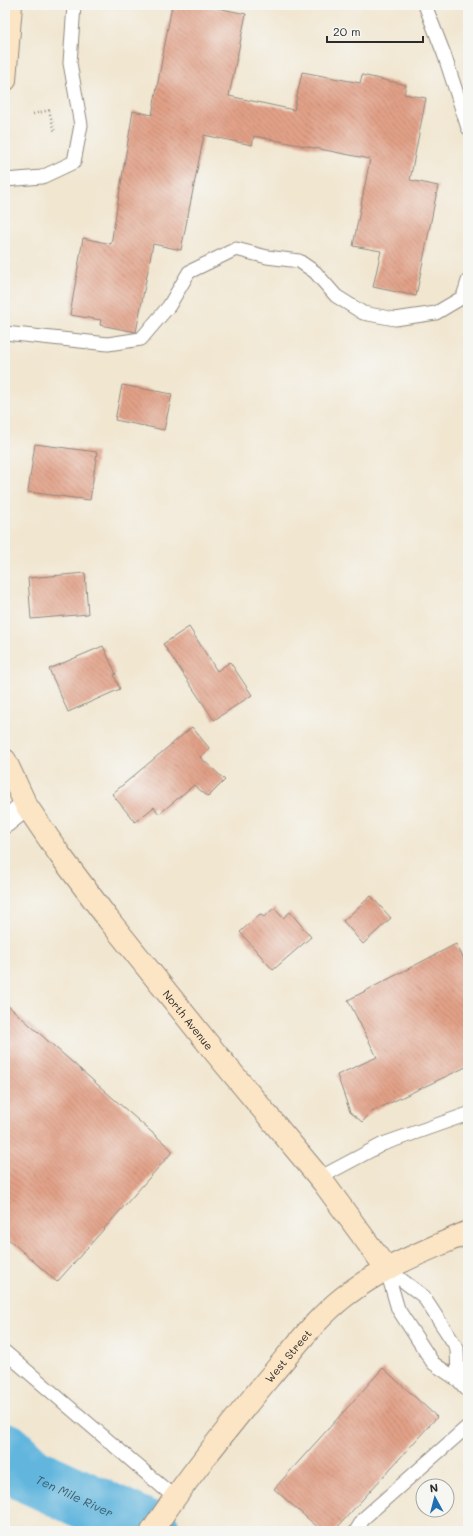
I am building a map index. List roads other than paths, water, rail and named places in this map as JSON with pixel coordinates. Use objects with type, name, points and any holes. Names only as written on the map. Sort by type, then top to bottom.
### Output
[{"type":"main road","points":[[5,80],[12,5]]},
{"type":"main road","name":"North Avenue","points":[[5,760],[26,805],[60,855],[108,919],[319,1178],[386,1268]]},
{"type":"main road","name":"West Street","points":[[152,1531],[174,1497],[238,1415],[308,1332],[345,1296],[386,1268],[468,1232]]},
{"type":"street","points":[[5,822],[26,805]]},
{"type":"lane","points":[[5,180],[42,177],[74,162],[81,125],[70,63],[74,5]]},
{"type":"lane","points":[[425,5],[444,54],[468,128]]},
{"type":"lane","points":[[5,333],[108,344],[141,339],[169,306],[189,272],[236,249],[299,261],[315,272],[336,296],[363,313],[395,319],[436,313],[463,297],[468,281]]},
{"type":"lane","points":[[319,1178],[383,1144],[468,1114]]},
{"type":"lane","points":[[386,1268],[398,1309],[433,1363],[458,1380],[468,1390]]},
{"type":"lane","points":[[386,1268],[423,1296],[457,1348],[458,1380]]},
{"type":"lane","points":[[5,1352],[174,1497]]},
{"type":"lane","points":[[356,1531],[364,1518],[468,1426]]},
{"type":"waterway","name":"Ten Mile River","points":[[5,1451],[30,1475],[151,1531]]}]
